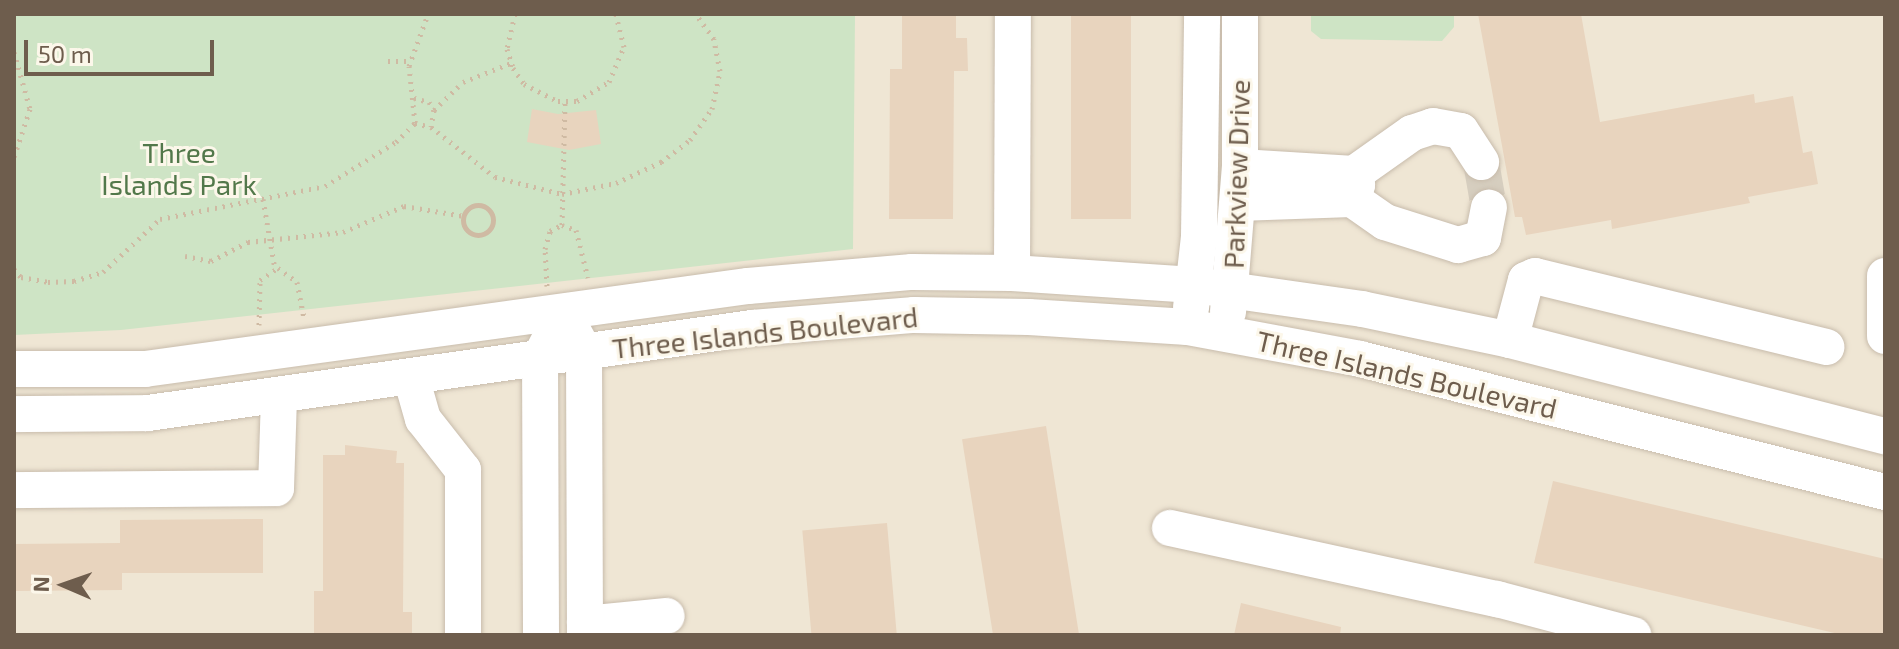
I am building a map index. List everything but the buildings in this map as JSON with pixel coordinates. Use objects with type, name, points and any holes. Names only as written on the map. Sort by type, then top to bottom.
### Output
[{"type":"street","points":[[1012,273],[1013,14]]},
{"type":"street","name":"Parkview Drive","points":[[1188,327],[1194,285],[1202,14]]},
{"type":"street","name":"Parkview Drive","points":[[1225,334],[1240,167],[1240,14]]},
{"type":"street","points":[[1238,203],[1353,187],[1412,133],[1433,126],[1461,131],[1481,162]]},
{"type":"street","points":[[1240,167],[1353,187],[1399,228],[1458,245],[1483,238],[1489,208]]},
{"type":"street","name":"Three Islands Boulevard","points":[[14,369],[145,369],[852,277],[1012,273],[1194,285],[1362,309],[1510,340],[1885,436]]},
{"type":"street","points":[[1510,340],[1526,280],[1535,276],[1826,347]]},
{"type":"street","points":[[1885,276],[1885,336]]},
{"type":"street","points":[[567,312],[584,351],[585,629],[667,616]]},
{"type":"street","points":[[541,635],[540,358],[567,312]]},
{"type":"street","name":"Three Islands Boulevard","points":[[14,414],[148,413],[752,328],[914,315],[1188,327],[1360,359],[1885,492]]},
{"type":"street","points":[[411,377],[423,419],[463,470],[463,635]]},
{"type":"street","points":[[14,490],[276,488],[279,396]]},
{"type":"street","points":[[1170,528],[1497,599],[1633,635]]},
{"type":"path","points":[[14,269],[21,277],[74,281],[103,272],[160,219],[325,186],[396,142],[415,123],[410,61],[428,14]]},
{"type":"path","points":[[515,14],[509,30],[511,63],[524,84],[539,95],[565,101],[594,94],[619,66],[624,47],[616,14]]},
{"type":"path","points":[[415,123],[431,127],[495,177],[562,194],[616,183],[661,162],[690,140],[712,109],[720,71],[714,39],[696,14]]},
{"type":"path","points":[[14,52],[24,72],[30,109],[14,157]]},
{"type":"path","points":[[388,61],[410,61]]},
{"type":"path","points":[[431,127],[434,110],[463,82],[511,63]]},
{"type":"path","points":[[414,98],[429,102],[434,110]]},
{"type":"path","points":[[562,225],[565,101]]},
{"type":"path","points":[[263,199],[275,269]]},
{"type":"path","points":[[482,205],[492,215],[491,230],[470,234],[464,216],[469,208],[482,205]]},
{"type":"path","points":[[185,256],[211,261],[234,245],[343,232],[404,206],[428,206],[464,216]]},
{"type":"path","points":[[562,225],[576,230],[584,246],[567,312],[545,249],[550,231],[562,225]]},
{"type":"path","points":[[275,269],[297,282],[310,347]]},
{"type":"path","points":[[262,354],[256,294],[260,280],[275,269]]},
{"type":"path","points":[[14,284],[21,277]]},
{"type":"shaded area","points":[[14,14],[1885,14],[1885,635],[14,635]]},
{"type":"green space","name":"Three Islands Park","points":[[14,14],[855,14],[853,249],[121,330],[14,335]]},
{"type":"green space","points":[[1311,14],[1454,14],[1454,27],[1442,41],[1321,39],[1311,31]]},
{"type":"tunnel","points":[[1481,162],[1489,208]]}]
